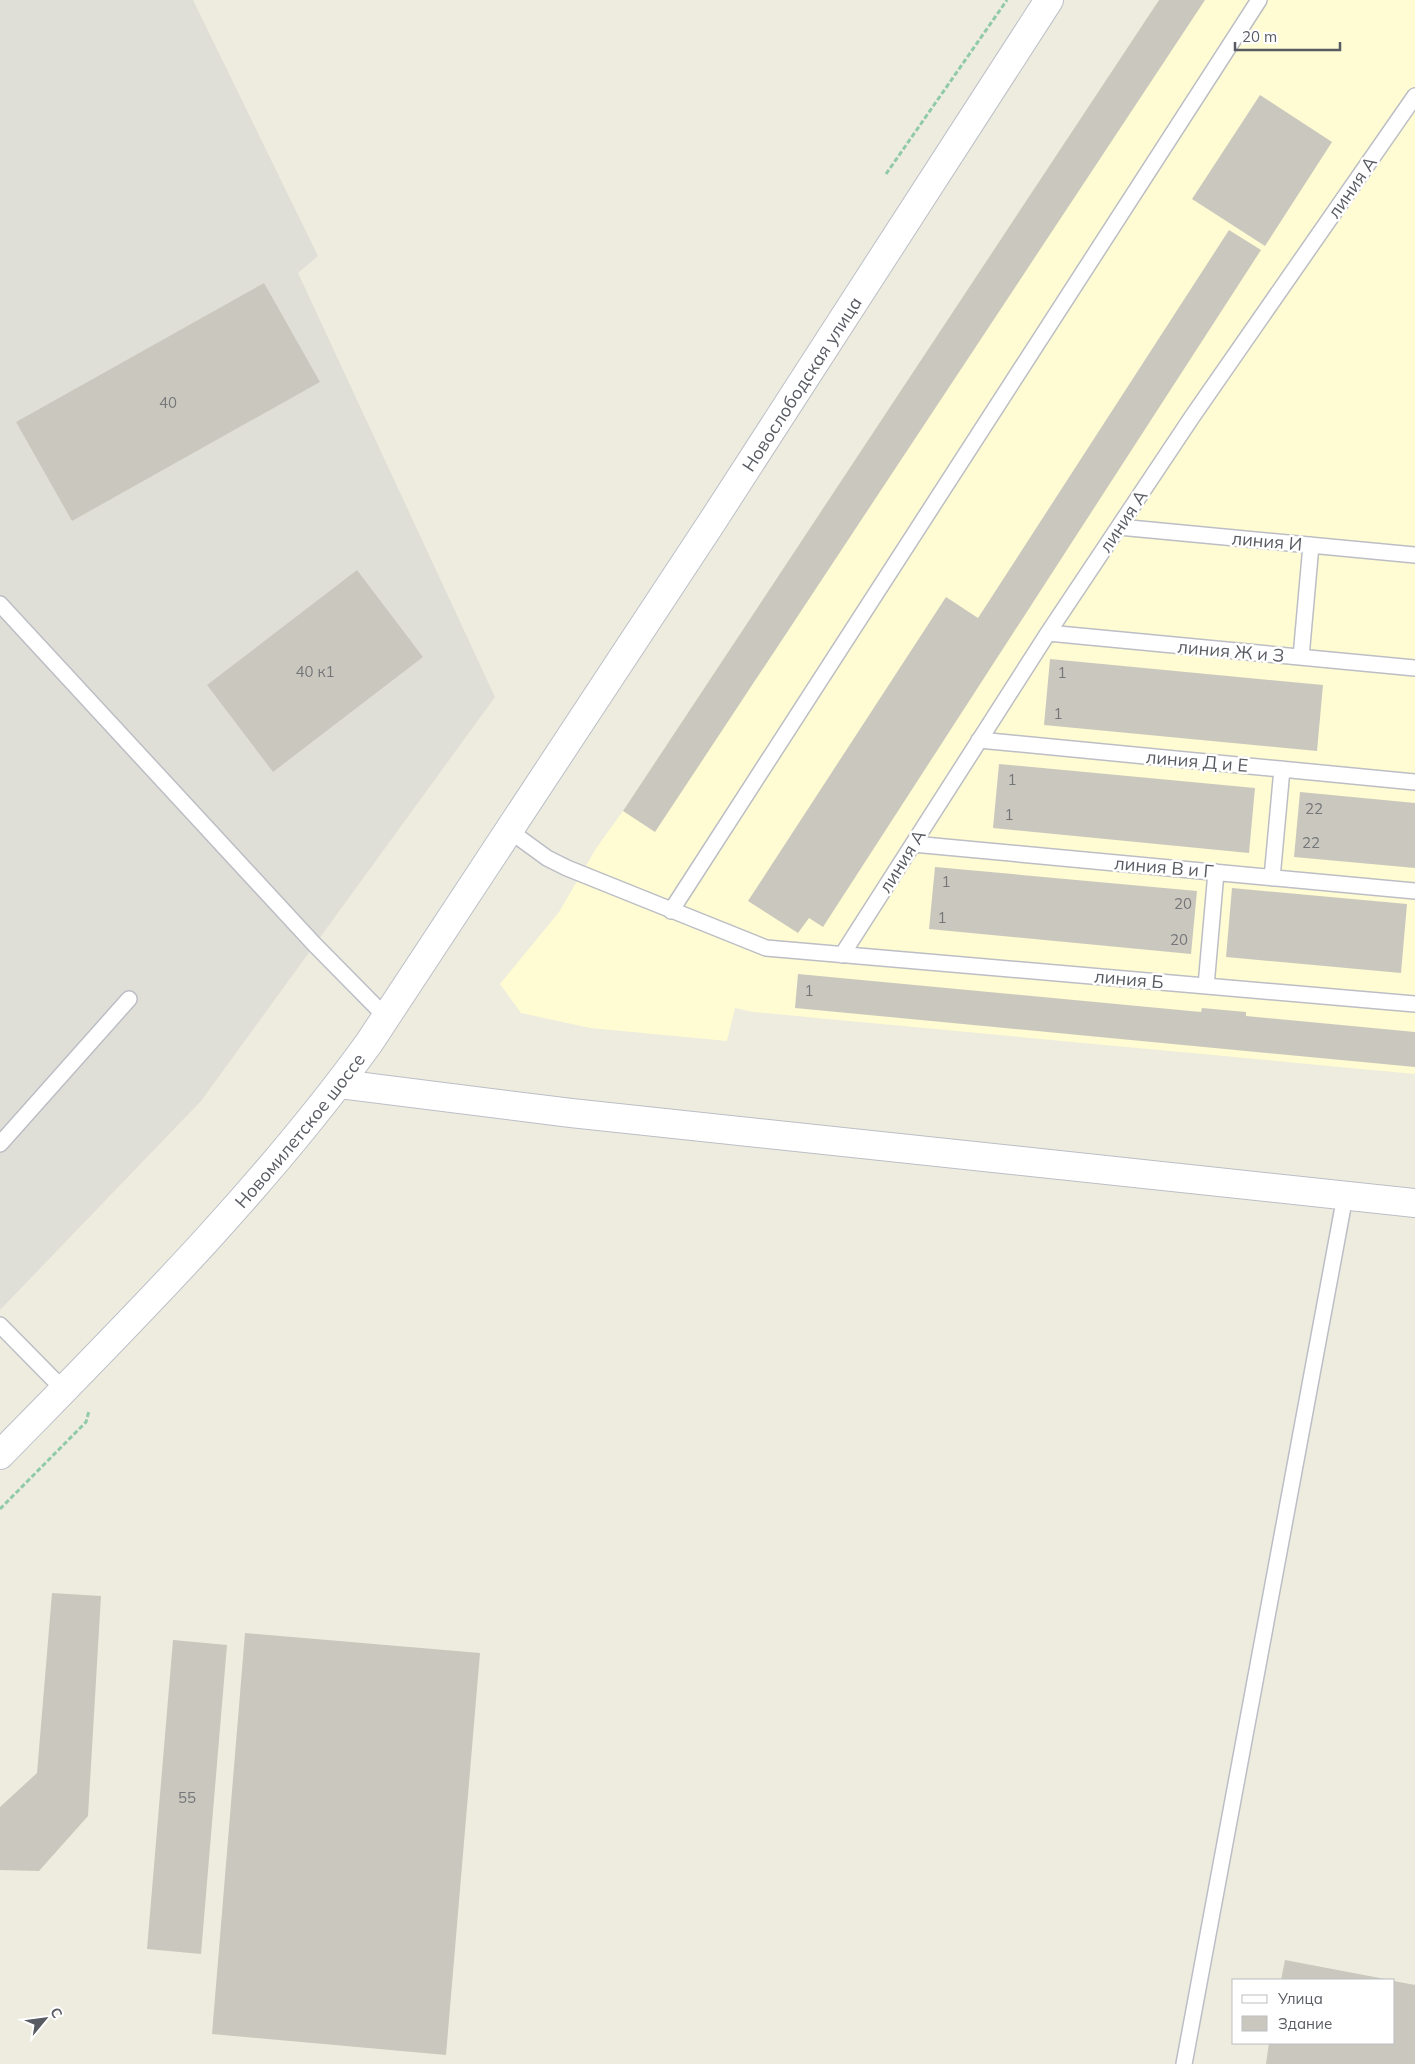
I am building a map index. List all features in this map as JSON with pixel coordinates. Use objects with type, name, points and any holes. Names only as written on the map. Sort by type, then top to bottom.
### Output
[{"type":"main road","name":"Новослободская улица","points":[[552,766],[1050,0]]},
{"type":"main road","name":"Новомилетское шоссе","points":[[0,1455],[159,1293],[241,1204],[340,1084],[387,1018],[552,766]]},
{"type":"main road","points":[[340,1084],[580,1114],[1415,1203]]},
{"type":"lane","points":[[671,911],[1259,0]]},
{"type":"lane","name":"линия А","points":[[842,955],[1048,633],[1192,417],[1415,96]]},
{"type":"lane","name":"линия И","points":[[1119,527],[1415,555]]},
{"type":"lane","points":[[1301,657],[1312,545]]},
{"type":"lane","points":[[0,604],[307,937],[387,1018]]},
{"type":"lane","name":"линия Ж и З","points":[[1048,633],[1415,668]]},
{"type":"lane","name":"линия Д и Е","points":[[979,740],[1415,782]]},
{"type":"lane","points":[[1272,878],[1282,769]]},
{"type":"lane","name":"линия Б","points":[[510,831],[547,858],[567,868],[766,948],[1415,1004]]},
{"type":"lane","name":"линия В и Г","points":[[913,844],[1415,891]]},
{"type":"lane","points":[[1206,986],[1216,872]]},
{"type":"lane","points":[[0,1144],[130,999]]},
{"type":"lane","points":[[1184,2064],[1345,1196]]},
{"type":"lane","points":[[0,1325],[64,1390]]},
{"type":"path","points":[[886,174],[1007,0]]},
{"type":"shaded area","points":[[0,0],[193,0],[318,256],[298,273],[495,697],[201,1101],[0,1310]]},
{"type":"shaded area","points":[[1159,0],[1415,0],[1415,1074],[753,1012],[735,1008],[727,1041],[590,1028],[521,1013],[500,984],[559,912],[597,847],[623,811]]},
{"type":"building","points":[[1159,0],[1205,0],[655,832],[623,811]]},
{"type":"building","points":[[1260,95],[1332,142],[1265,246],[1192,199]]},
{"type":"building","points":[[1229,230],[1261,250],[823,927],[809,918],[798,933],[748,901],[946,597],[978,618]]},
{"type":"building","points":[[264,283],[320,382],[72,521],[16,422]]},
{"type":"building","points":[[357,570],[423,657],[273,772],[207,685]]},
{"type":"building","points":[[1050,659],[1323,685],[1317,751],[1044,725]]},
{"type":"building","points":[[999,764],[1255,788],[1249,853],[993,828]]},
{"type":"building","points":[[1300,792],[1415,803],[1415,868],[1294,857]]},
{"type":"building","points":[[935,867],[1197,891],[1191,954],[929,929]]},
{"type":"building","points":[[1232,888],[1407,904],[1401,973],[1226,957]]},
{"type":"building","points":[[798,974],[1201,1012],[1202,1008],[1246,1012],[1246,1016],[1415,1032],[1415,1067],[795,1008]]},
{"type":"building","points":[[52,1593],[101,1596],[88,1816],[39,1871],[0,1870],[0,1807],[37,1773]]},
{"type":"building","points":[[245,1633],[480,1653],[446,2055],[212,2034]]},
{"type":"building","points":[[173,1640],[227,1645],[201,1954],[147,1949]]},
{"type":"building","points":[[1285,1960],[1385,1979],[1281,1979]]},
{"type":"building","points":[[1395,1981],[1415,1985],[1415,2064],[1266,2064],[1269,2044],[1395,2044]]}]
